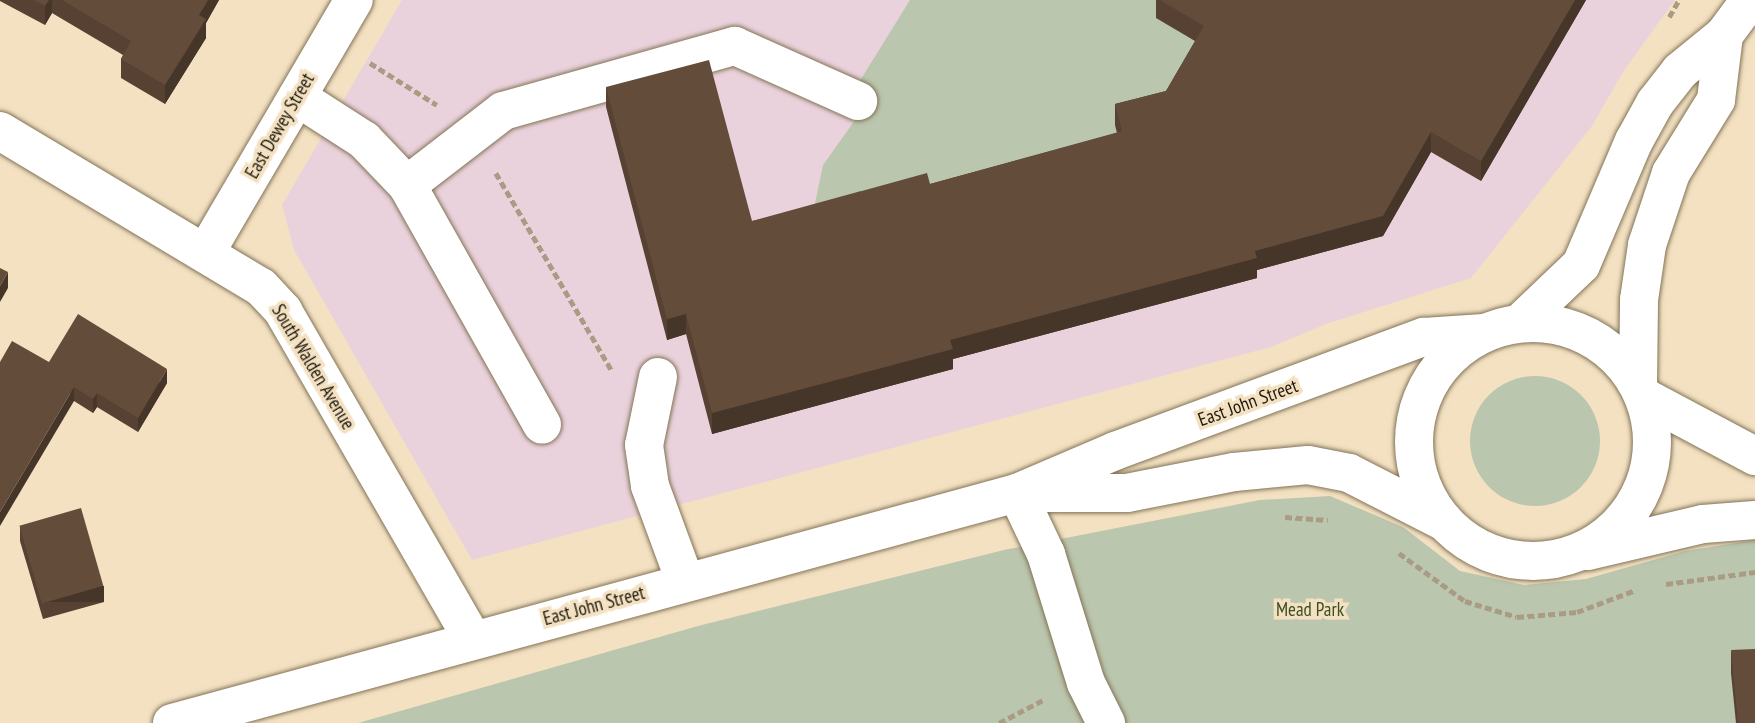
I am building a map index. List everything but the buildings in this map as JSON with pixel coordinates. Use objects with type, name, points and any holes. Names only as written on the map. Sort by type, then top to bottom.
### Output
[{"type":"street","name":"East Dewey Street","points":[[206,251],[354,0]]},
{"type":"street","points":[[1750,0],[1724,35],[1680,71],[1656,103],[1634,141],[1581,265],[1502,328],[1445,363],[1429,382],[1416,417],[1413,454],[1423,490],[1443,521],[1472,545],[1506,559],[1543,562],[1703,524],[1755,520]]},
{"type":"street","points":[[1579,552],[1611,533],[1634,505],[1649,471],[1652,433],[1641,391],[1639,300],[1647,245],[1671,173],[1716,100],[1724,35]]},
{"type":"street","points":[[407,185],[503,111],[735,46],[858,101]]},
{"type":"street","points":[[297,97],[364,140],[407,185],[542,425]]},
{"type":"street","name":"South Walden Avenue","points":[[0,131],[206,251],[261,287],[284,311],[472,639]]},
{"type":"street","points":[[1502,328],[1555,324],[1588,336],[1616,356],[1641,391],[1755,456]]},
{"type":"street","name":"East John Street","points":[[172,723],[685,581],[1017,493],[1115,451],[1424,337],[1502,328]]},
{"type":"street","points":[[658,377],[644,445],[650,485],[685,581]]},
{"type":"street","name":"East John Street","points":[[1017,493],[1127,493],[1234,472],[1308,466],[1358,477],[1443,521]]},
{"type":"street","points":[[1017,493],[1046,554],[1086,682],[1106,723]]},
{"type":"path","points":[[1665,22],[1679,0]]},
{"type":"path","points":[[331,39],[466,122],[620,386],[658,377]]},
{"type":"path","points":[[1280,517],[1339,521]]},
{"type":"path","points":[[1396,551],[1465,601],[1517,617],[1577,612],[1636,590]]},
{"type":"path","points":[[1661,584],[1755,572]]},
{"type":"shaded area","points":[[402,0],[1675,0],[1623,72],[1592,126],[1471,278],[1326,324],[1271,347],[472,560],[294,250],[282,205]]},
{"type":"green space","points":[[910,0],[1167,0],[1204,46],[1179,89],[1118,138],[927,194],[814,208],[823,165],[855,120],[861,79]]},
{"type":"green space","points":[[1535,376],[1560,381],[1581,395],[1595,416],[1600,441],[1595,466],[1581,487],[1560,501],[1535,506],[1510,501],[1489,487],[1475,466],[1470,441],[1475,416],[1489,395],[1510,381]]},
{"type":"green space","name":"Mead Park","points":[[1330,496],[1403,527],[1460,571],[1524,585],[1586,579],[1685,551],[1755,540],[1755,723],[358,723],[698,626],[1004,550],[1260,500]]}]
